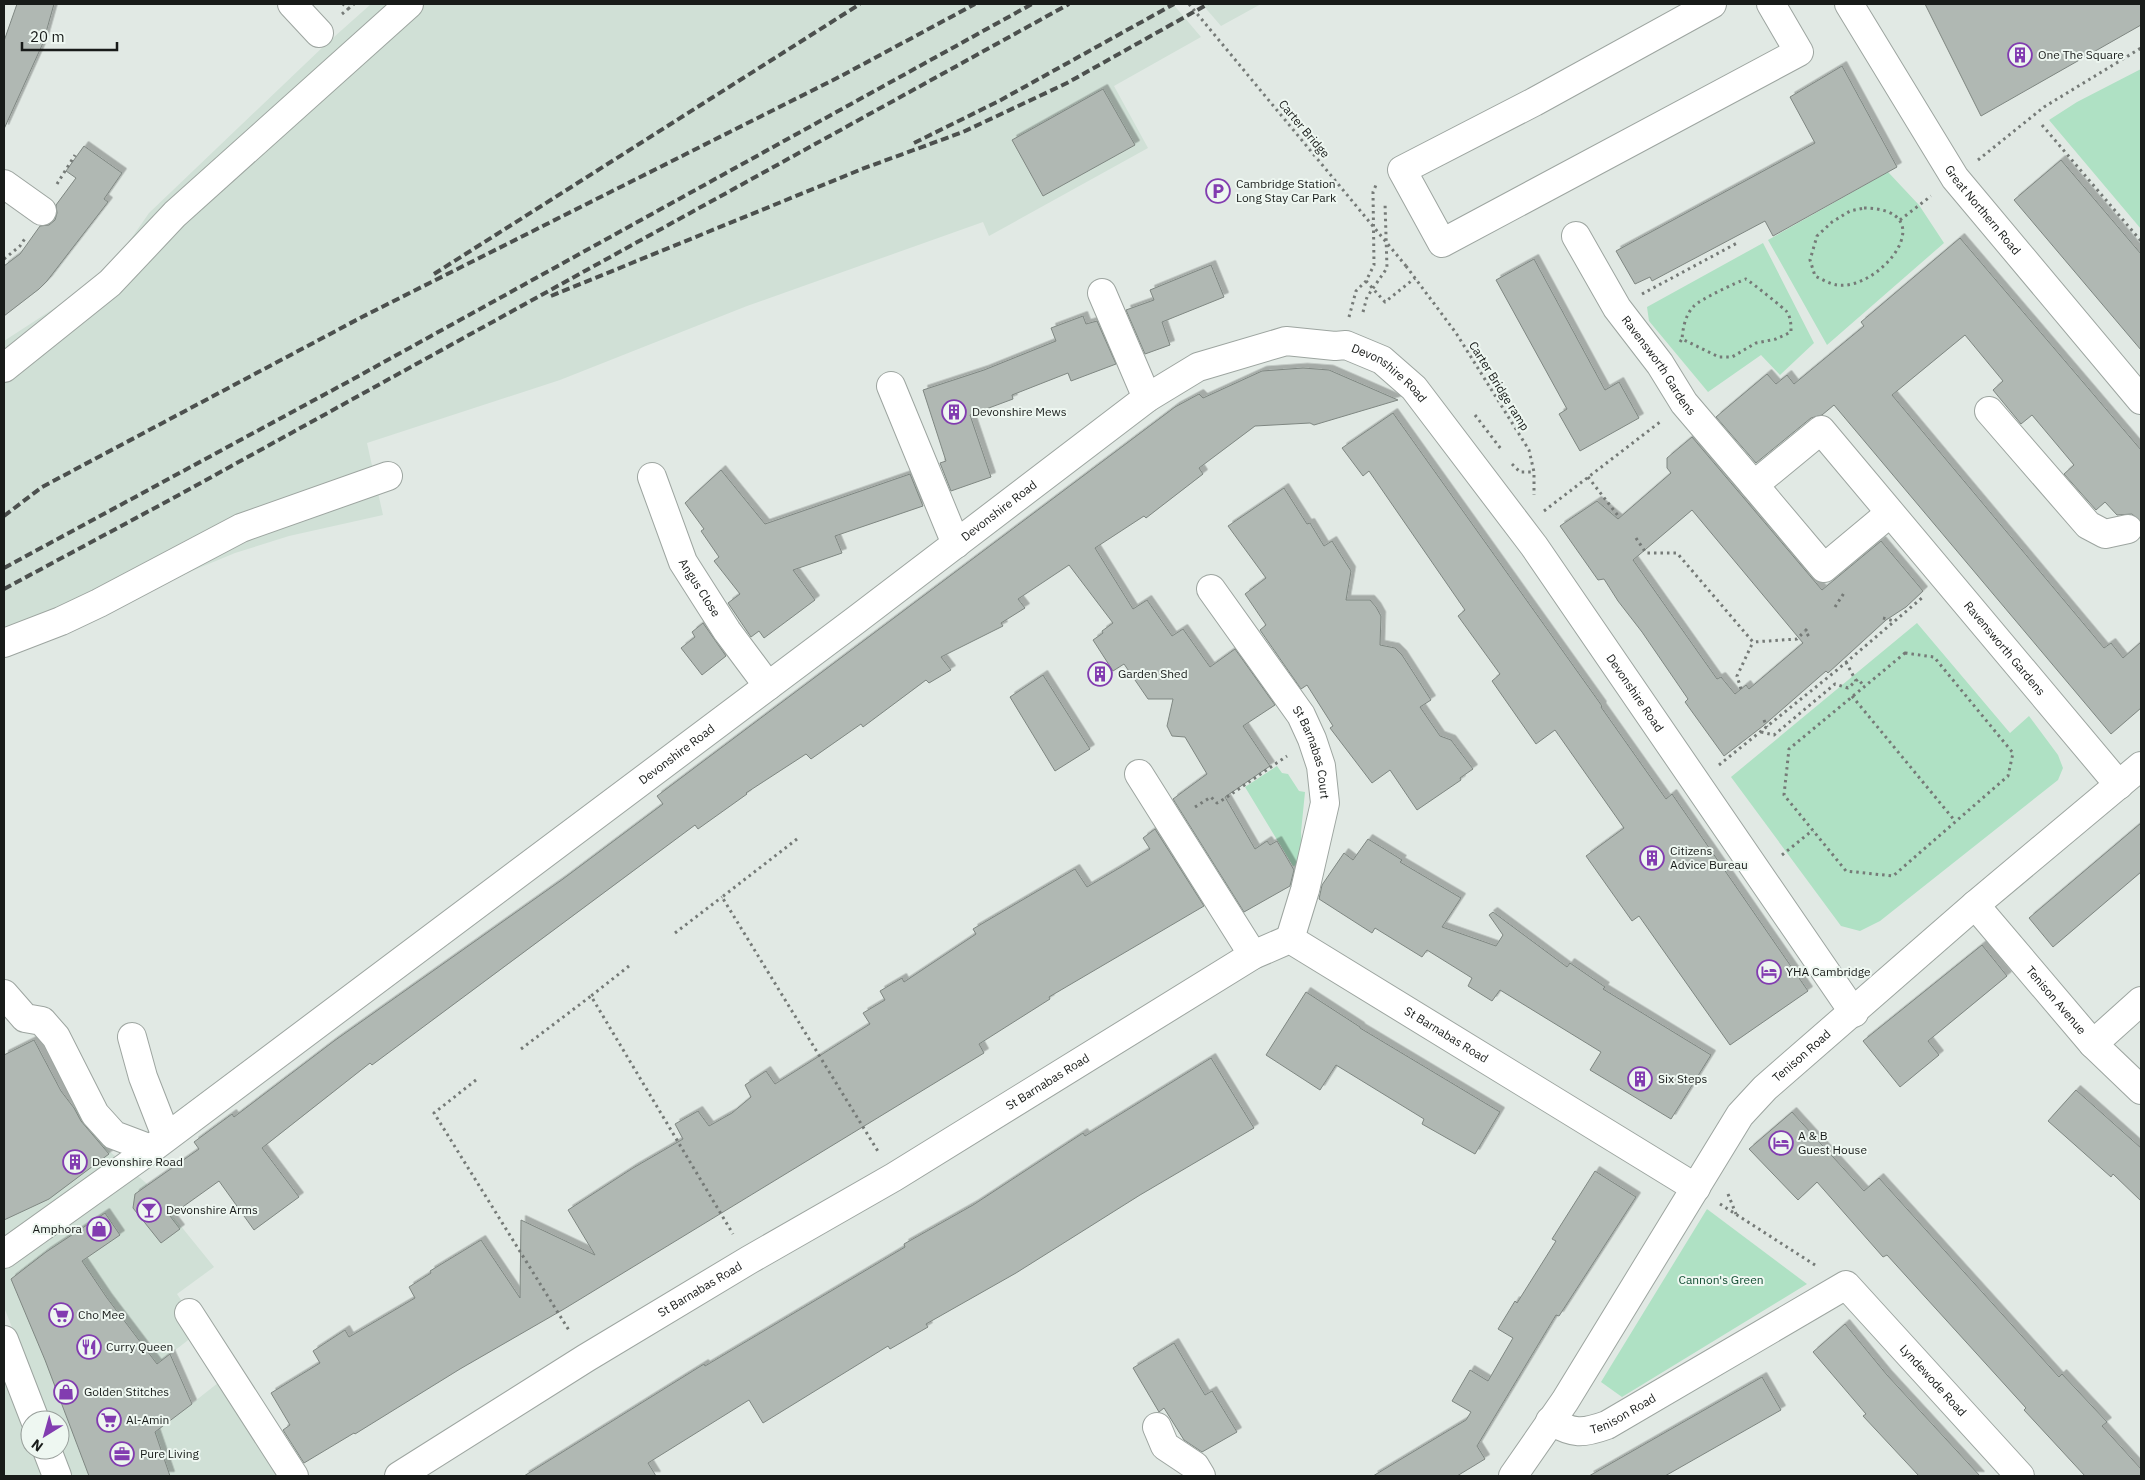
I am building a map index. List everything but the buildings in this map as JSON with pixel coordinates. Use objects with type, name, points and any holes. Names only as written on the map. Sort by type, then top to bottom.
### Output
[{"type":"street","points":[[292,4],[318,33]]},
{"type":"street","points":[[4,368],[110,283],[175,214],[409,4]]},
{"type":"street","points":[[1712,4],[1534,102],[1402,170],[1442,243],[1800,52],[1771,4]]},
{"type":"street","name":"Great Northern Road","points":[[1849,4],[1955,178],[2141,400]]},
{"type":"street","points":[[4,184],[42,211]]},
{"type":"street","name":"Ravensworth Gardens","points":[[1576,236],[1617,308],[1660,364],[1684,403],[1824,568],[1890,513]]},
{"type":"street","points":[[1102,294],[1147,398]]},
{"type":"street","name":"Devonshire Road","points":[[4,1254],[159,1143],[768,686],[1147,398],[1198,367],[1286,341],[1335,346],[1346,345],[1382,360],[1414,388],[1534,546],[1695,784],[1854,1012]]},
{"type":"street","points":[[892,386],[956,544]]},
{"type":"street","points":[[1989,410],[2088,525],[2105,534],[2128,529]]},
{"type":"street","name":"Ravensworth Gardens","points":[[1754,485],[1821,430],[1945,579],[2018,680],[2119,785]]},
{"type":"street","points":[[4,642],[61,621],[99,603],[241,528],[388,476]]},
{"type":"street","name":"Angus Close","points":[[652,477],[683,562],[727,631],[768,686]]},
{"type":"street","name":"St Barnabas Court","points":[[1210,589],[1301,716],[1312,739],[1321,766],[1325,803],[1305,890],[1290,939]]},
{"type":"street","name":"Tenison Road","points":[[1513,1476],[1550,1422],[1740,1115],[1765,1088],[1975,905],[2141,766]]},
{"type":"street","points":[[1139,774],[1253,955]]},
{"type":"street","name":"Tenison Avenue","points":[[1975,905],[2093,1044],[2141,1090]]},
{"type":"street","name":"St Barnabas Road","points":[[400,1476],[586,1358],[749,1260],[894,1177],[1253,955],[1290,939],[1696,1188]]},
{"type":"street","points":[[4,994],[25,1018],[42,1020],[56,1037],[95,1114],[114,1135],[159,1143],[132,1037]]},
{"type":"street","points":[[2093,1044],[2141,1001]]},
{"type":"street","name":"Tenison Road","points":[[1550,1422],[1566,1430],[1586,1433],[1607,1425],[1846,1285]]},
{"type":"street","name":"Lyndewode Road","points":[[1846,1285],[2020,1476]]},
{"type":"street","points":[[189,1313],[294,1476]]},
{"type":"street","points":[[4,1340],[31,1410]]},
{"type":"street","points":[[1157,1428],[1165,1446],[1194,1466],[1200,1476]]},
{"type":"street","points":[[51,1460],[57,1476]]},
{"type":"path","points":[[348,9],[354,4]]},
{"type":"path","name":"Carter Bridge","points":[[1189,4],[1406,266]]},
{"type":"path","points":[[1900,220],[2044,107],[2141,48]]},
{"type":"path","points":[[2042,124],[2141,241]]},
{"type":"path","points":[[1346,345],[1349,314],[1356,291],[1366,280],[1374,265],[1375,186],[1379,180],[1402,170]]},
{"type":"path","points":[[1363,312],[1367,297],[1386,268],[1385,205],[1388,192],[1402,170]]},
{"type":"path","points":[[1864,208],[1886,210],[1900,220],[1903,231],[1900,246],[1879,271],[1857,283],[1836,285],[1815,276],[1810,260],[1817,236],[1832,222],[1850,211],[1864,208]]},
{"type":"path","points":[[1617,308],[1738,242]]},
{"type":"path","name":"Carter Bridge ramp","points":[[1406,266],[1456,334],[1529,450],[1534,472],[1534,507],[1514,519]]},
{"type":"path","points":[[1366,280],[1385,302],[1415,278]]},
{"type":"path","points":[[1660,364],[1682,339],[1684,323],[1694,306],[1735,282],[1746,279],[1756,284],[1767,296],[1787,311],[1792,324],[1791,332],[1786,335],[1756,343],[1732,357],[1719,357],[1682,339]]},
{"type":"path","points":[[1534,546],[1541,513],[1684,403]]},
{"type":"path","points":[[1588,477],[1619,517]]},
{"type":"path","points":[[1636,538],[1646,553],[1677,553],[1753,642]]},
{"type":"path","points":[[1695,784],[1761,732],[1945,579]]},
{"type":"path","points":[[1884,618],[1894,621]]},
{"type":"path","points":[[1753,642],[1797,639],[1806,630],[1810,638]]},
{"type":"path","points":[[1741,689],[1737,676],[1753,642]]},
{"type":"path","points":[[1905,653],[1934,657],[2013,753],[2008,776],[1893,876],[1846,870],[1784,795],[1789,749],[1864,686],[1905,653]]},
{"type":"path","points":[[1846,662],[1856,681]]},
{"type":"path","points":[[1761,732],[1774,735],[1835,684],[1848,688],[1858,679],[1864,686]]},
{"type":"path","points":[[1852,696],[1955,822]]},
{"type":"path","points":[[1764,720],[1767,727]]},
{"type":"path","points":[[1187,812],[1211,797],[1217,803],[1224,800],[1312,739]]},
{"type":"path","points":[[1783,854],[1813,830]]},
{"type":"path","points":[[675,933],[797,839]]},
{"type":"path","points":[[722,897],[894,1177]]},
{"type":"path","points":[[521,1050],[629,966]]},
{"type":"path","points":[[591,996],[749,1260]]},
{"type":"path","points":[[476,1080],[434,1113],[586,1358]]},
{"type":"path","points":[[1696,1188],[1846,1285]]},
{"type":"shaded area","points":[[371,4],[1173,4],[1201,37],[1114,86],[1148,148],[989,236],[983,222],[747,306],[560,380],[367,443],[383,515],[289,536],[235,553],[194,570],[72,629],[4,654],[4,341],[84,289],[117,259],[149,213],[325,45]]},
{"type":"shaded area","points":[[1202,4],[1261,4],[1221,26]]},
{"type":"shaded area","points":[[76,1106],[108,1150],[146,1183],[214,1267],[177,1294],[201,1330],[142,1376],[161,1428],[228,1375],[291,1476],[70,1476],[64,1460],[70,1460],[70,1410],[44,1410],[4,1307],[4,1158]]},
{"type":"shaded area","points":[[4,1379],[20,1417],[20,1460],[37,1460],[44,1476],[4,1476]]},
{"type":"green space","points":[[2141,69],[2141,229],[2049,120],[2077,102]]},
{"type":"green space","points":[[1888,172],[1919,205],[1944,243],[1827,345],[1768,240]]},
{"type":"green space","points":[[1763,243],[1814,343],[1780,375],[1761,355],[1708,392],[1649,321],[1647,307]]},
{"type":"green space","points":[[1917,623],[2010,733],[2029,716],[2058,755],[2063,768],[2058,780],[1880,921],[1860,931],[1841,926],[1731,777]]},
{"type":"green space","points":[[1277,766],[1282,773],[1288,774],[1299,791],[1305,792],[1301,832],[1303,864],[1293,866],[1245,787]]},
{"type":"green space","name":"Cannon's Green","points":[[1707,1209],[1807,1284],[1622,1397],[1601,1382]]},
{"type":"railway","points":[[434,274],[860,4]]},
{"type":"railway","points":[[4,516],[42,487],[362,317],[843,75],[975,4]]},
{"type":"railway","points":[[4,568],[355,378],[1032,4]]},
{"type":"railway","points":[[4,589],[177,496],[1069,4]]},
{"type":"railway","points":[[914,143],[999,101],[1174,4]]},
{"type":"railway","points":[[551,296],[862,169],[963,132],[1067,83],[1208,4]]},
{"type":"place","name":"One The Square","points":[[2020,55]]},
{"type":"place","name":"Cambridge Station Long Stay Car Park","points":[[1218,191]]},
{"type":"place","name":"Devonshire Mews","points":[[954,412]]},
{"type":"place","name":"Garden Shed","points":[[1100,674]]},
{"type":"place","name":"Citizens Advice Bureau","points":[[1652,858]]},
{"type":"place","name":"YHA Cambridge","points":[[1769,972]]},
{"type":"place","name":"Six Steps","points":[[1640,1079]]},
{"type":"place","name":"A & B Guest House","points":[[1781,1143]]},
{"type":"place","name":"Devonshire Road","points":[[75,1162]]},
{"type":"place","name":"Devonshire Arms","points":[[149,1210]]},
{"type":"place","name":"Amphora","points":[[99,1229]]},
{"type":"place","name":"Cho Mee","points":[[61,1315]]},
{"type":"place","name":"Curry Queen","points":[[89,1347]]},
{"type":"place","name":"Golden Stitches","points":[[66,1392]]},
{"type":"place","name":"Al-Amin","points":[[109,1420]]},
{"type":"place","name":"Pure Living","points":[[122,1454]]}]
